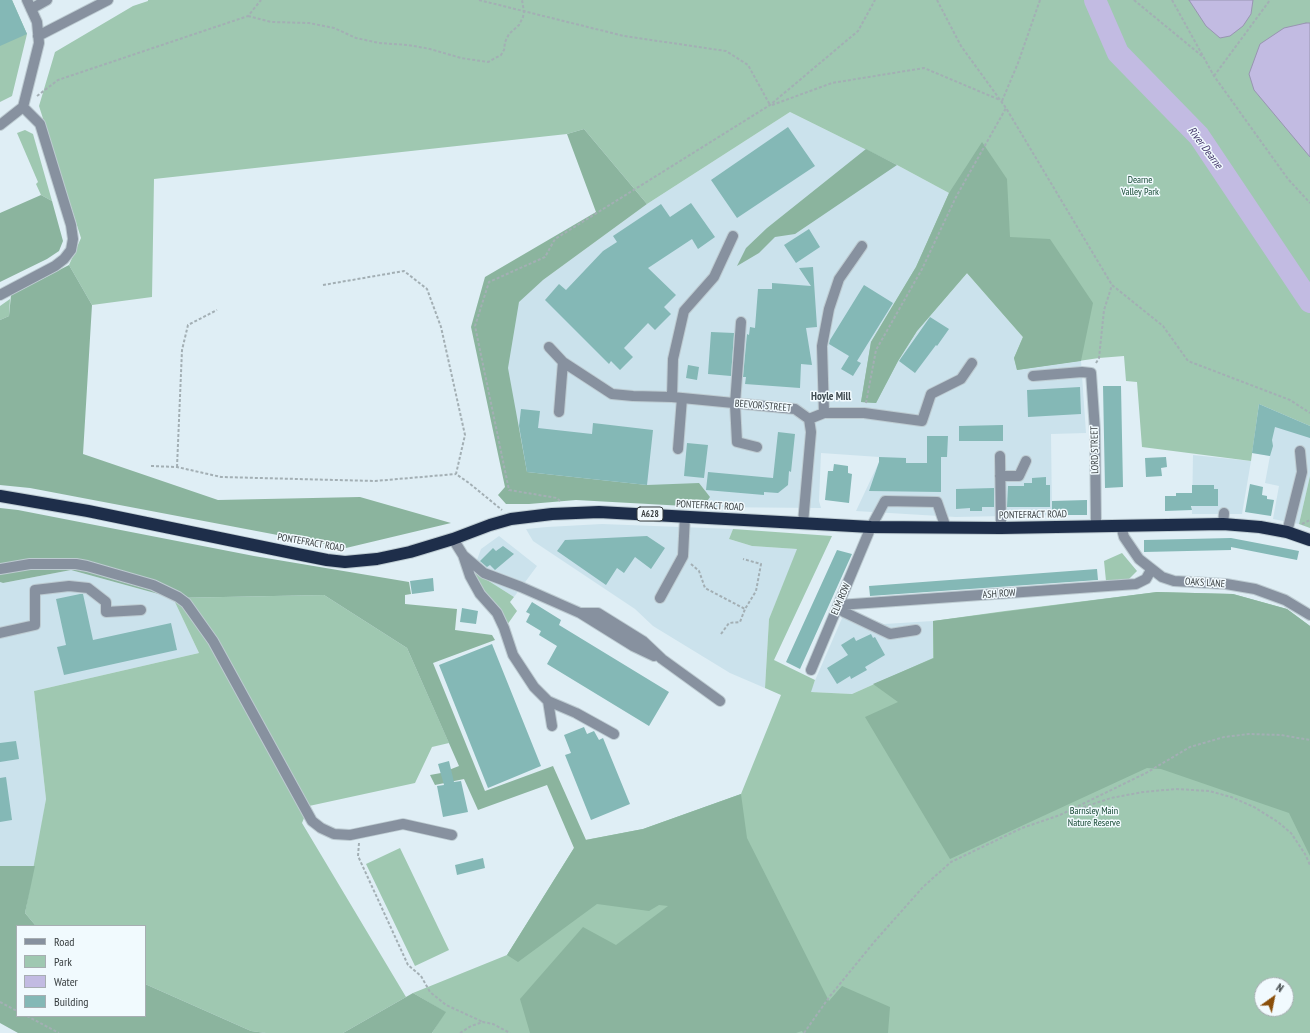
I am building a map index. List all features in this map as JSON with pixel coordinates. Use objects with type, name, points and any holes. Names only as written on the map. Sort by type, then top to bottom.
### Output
[{"type":"highway","name":"PONTEFRACT ROAD","points":[[0,496],[88,511],[297,554],[339,561],[377,559],[410,552],[490,525],[511,520],[552,514],[599,512],[871,527],[946,528],[1121,526],[1224,519],[1287,532],[1310,540]]},
{"type":"street","points":[[0,125],[23,107],[39,43],[37,22],[29,5],[47,0]]},
{"type":"street","points":[[38,36],[108,0]]},
{"type":"street","points":[[0,295],[55,266],[64,259],[71,250],[74,239],[40,124],[23,107]]},
{"type":"street","points":[[672,397],[672,359],[684,311],[714,277],[733,236]]},
{"type":"street","points":[[824,413],[822,346],[829,309],[839,279],[862,246]]},
{"type":"street","points":[[741,322],[735,404],[736,442],[757,447]]},
{"type":"street","name":"BEEVOR STREET","points":[[549,347],[563,362],[612,394],[672,397],[735,404],[795,408],[809,419]]},
{"type":"street","points":[[558,412],[563,362]]},
{"type":"street","points":[[803,523],[811,432],[809,419],[824,413],[864,413],[922,421],[931,394],[961,378],[972,363]]},
{"type":"street","points":[[1033,376],[1082,372],[1091,373]]},
{"type":"street","name":"LORD STREET","points":[[1091,373],[1095,430],[1096,526]]},
{"type":"street","points":[[678,450],[682,398]]},
{"type":"street","points":[[1287,532],[1302,472],[1300,451]]},
{"type":"street","points":[[1000,456],[1002,528]]},
{"type":"street","points":[[1000,476],[1019,476],[1026,461]]},
{"type":"street","name":"ELM ROW","points":[[811,670],[871,527],[885,501],[937,502],[946,528]]},
{"type":"street","points":[[660,598],[684,556],[685,516]]},
{"type":"street","name":"OAKS LANE","points":[[1121,526],[1124,537],[1130,548],[1151,570],[1162,577],[1174,581],[1226,584],[1255,589],[1285,600],[1301,608],[1310,616]]},
{"type":"street","points":[[454,538],[463,555],[470,576],[480,594],[497,613],[504,628],[513,656],[534,687],[548,701],[576,713],[614,734]]},
{"type":"street","points":[[463,555],[484,573],[521,586],[580,613],[598,613],[643,641],[662,659],[720,701]]},
{"type":"street","points":[[0,569],[30,564],[76,564],[153,585],[178,597],[186,603],[213,641],[312,821],[321,828],[334,834],[350,836],[403,824],[452,835]]},
{"type":"street","name":"ASH ROW","points":[[839,605],[1136,584],[1146,579],[1151,570]]},
{"type":"street","points":[[0,633],[35,625],[35,590],[69,586],[88,588],[106,602],[106,612],[141,610]]},
{"type":"street","points":[[839,605],[844,612],[890,634],[916,630]]},
{"type":"street","points":[[548,701],[552,726]]},
{"type":"path","points":[[23,107],[58,80],[248,16],[261,0]]},
{"type":"path","points":[[478,0],[624,36],[726,51],[748,65],[770,105]]},
{"type":"path","points":[[248,16],[271,22],[309,23],[334,28],[356,38],[379,43],[408,44],[461,58],[488,62],[501,55],[504,50],[505,42],[523,17],[524,12],[522,0]]},
{"type":"path","points":[[569,513],[557,498],[509,490],[474,326],[489,282],[545,257],[555,239],[770,105],[858,31],[875,0]]},
{"type":"path","points":[[937,0],[961,46],[1002,101],[1112,285],[1163,326],[1188,361],[1290,400],[1310,413]]},
{"type":"path","points":[[1002,101],[1018,63],[1040,0]]},
{"type":"path","points":[[1134,0],[1203,56]]},
{"type":"path","points":[[1172,0],[1214,76],[1288,179],[1310,203]]},
{"type":"path","points":[[1214,76],[1270,0]]},
{"type":"path","points":[[770,105],[832,83],[924,68],[1002,101]]},
{"type":"path","points":[[864,413],[876,350],[922,269],[956,197],[1006,108]]},
{"type":"path","points":[[323,285],[404,272],[427,289],[441,327],[466,435],[456,474]]},
{"type":"path","points":[[1091,373],[1099,358],[1104,310],[1112,285]]},
{"type":"path","points":[[177,467],[182,350],[188,324],[217,310]]},
{"type":"path","points":[[151,466],[177,467],[221,477],[374,481],[456,474],[469,482],[497,505],[511,520]]},
{"type":"path","points":[[684,556],[699,571],[705,588],[745,609]]},
{"type":"path","points":[[721,634],[730,623],[740,622],[745,609],[756,591],[761,564],[743,559]]},
{"type":"path","points":[[1060,815],[1146,773],[1197,745],[1224,737],[1248,734],[1281,735],[1310,740]]},
{"type":"path","points":[[804,1033],[830,996],[875,942],[923,887],[951,862],[1022,828],[1111,798],[1143,792],[1176,789],[1209,791],[1232,797],[1254,807],[1278,822],[1291,834],[1305,854],[1310,865]]},
{"type":"path","points":[[350,836],[360,844],[358,856],[408,965],[421,976],[430,992],[446,1005],[484,1022],[493,1024],[510,1033]]},
{"type":"path","points":[[0,1002],[16,1010]]},
{"type":"path","points":[[28,1017],[59,1033]]},
{"type":"path","points":[[460,1033],[471,1026],[484,1022]]},
{"type":"shaded area","points":[[790,112],[897,165],[949,193],[916,267],[898,361],[917,331],[967,273],[1023,337],[1014,358],[1017,370],[1081,361],[1086,433],[1051,434],[1052,515],[956,517],[856,511],[879,462],[879,457],[821,453],[819,501],[821,508],[703,507],[527,490],[498,365],[504,295],[543,280],[647,204]]},
{"type":"shaded area","points":[[1259,404],[1310,426],[1310,476],[1299,524],[1273,519],[1279,486],[1265,483],[1270,456],[1252,453]]},
{"type":"shaded area","points":[[1193,455],[1251,461],[1242,514],[1192,514]]},
{"type":"shaded area","points":[[602,524],[733,529],[729,539],[752,546],[798,549],[769,619],[765,688],[730,673],[653,626],[635,609],[533,541],[526,529]]},
{"type":"shaded area","points":[[499,536],[537,566],[514,597],[473,571],[481,549]]},
{"type":"shaded area","points":[[71,570],[173,598],[199,653],[34,691],[46,799],[35,866],[0,866],[0,582],[3,583]]},
{"type":"shaded area","points":[[846,609],[884,624],[933,621],[934,658],[852,694],[810,692]]},
{"type":"green space","points":[[0,0],[12,0],[27,34],[12,96],[0,102]]},
{"type":"green space","name":"Dearne Valley Park","points":[[148,0],[1310,0],[1310,426],[1259,404],[1251,461],[1142,447],[1137,382],[1126,381],[1124,356],[1099,358],[1017,370],[1014,358],[1023,337],[967,273],[917,331],[898,361],[876,403],[861,402],[871,342],[916,267],[949,193],[897,165],[790,112],[647,204],[584,129],[567,134],[154,179],[152,297],[92,305],[69,265],[81,238],[39,106],[55,52],[133,6]]},
{"type":"green space","points":[[584,129],[647,204],[543,280],[519,302],[508,368],[527,472],[647,485],[699,483],[710,497],[703,507],[576,500],[529,504],[506,504],[498,495],[505,487],[471,327],[485,277],[596,212],[567,134]]},
{"type":"green space","points":[[25,130],[33,134],[52,201],[41,195],[36,184],[38,182],[17,133]]},
{"type":"green space","points":[[982,142],[1007,179],[1010,237],[1050,239],[1093,303],[1081,361],[1017,370],[1014,358],[1023,337],[967,273],[917,331],[898,361],[876,403],[861,402],[871,342],[916,267],[949,193]]},
{"type":"green space","points":[[866,149],[897,165],[795,234],[775,237],[759,253],[737,266],[746,248],[767,228]]},
{"type":"green space","points":[[41,195],[52,201],[63,241],[59,251],[47,259],[0,282],[0,213]]},
{"type":"green space","points":[[69,265],[92,305],[83,454],[218,500],[360,497],[451,523],[346,548],[30,488],[0,485],[0,320],[9,316],[11,295]]},
{"type":"green space","points":[[10,299],[9,316],[0,320],[0,306]]},
{"type":"green space","points":[[1310,476],[1310,528],[1299,524]]},
{"type":"green space","points":[[0,508],[18,510],[254,556],[409,582],[411,594],[405,595],[405,604],[457,609],[455,630],[492,635],[495,640],[433,663],[485,791],[553,766],[586,840],[643,829],[741,794],[747,838],[829,1001],[842,986],[890,1007],[888,1033],[803,1033],[802,1031],[796,1033],[530,1033],[520,999],[583,927],[616,945],[668,906],[659,905],[649,911],[597,904],[518,962],[507,955],[574,848],[547,785],[478,810],[464,779],[435,785],[430,775],[441,773],[459,766],[407,648],[324,595],[173,598],[71,570],[3,583],[0,582]]},
{"type":"green space","name":"Barnsley Main Nature Reserve","points":[[733,529],[832,536],[774,660],[815,680],[811,692],[852,694],[933,658],[933,621],[1005,611],[1157,592],[1233,594],[1287,609],[1310,626],[1310,1033],[432,1033],[445,1012],[413,993],[507,955],[574,848],[585,840],[643,829],[741,794],[781,695],[765,688],[769,619],[797,549],[752,546],[729,539]]},
{"type":"green space","points":[[1122,553],[1137,571],[1129,579],[1106,581],[1104,561]]},
{"type":"green space","points":[[473,571],[514,597],[510,602],[517,611],[507,625],[485,593]]},
{"type":"green space","points":[[1157,592],[1233,594],[1287,609],[1310,626],[1310,856],[1289,813],[1161,769],[1147,768],[950,859],[865,717],[898,702],[873,684],[934,658],[933,621]]},
{"type":"green space","points":[[324,595],[407,648],[449,743],[432,747],[415,783],[309,806],[302,823],[406,997],[343,1033],[266,1033],[251,1031],[146,984],[146,925],[35,925],[25,913],[46,799],[34,691],[199,653],[173,598]]},
{"type":"green space","points":[[400,848],[449,950],[415,966],[366,864]]},
{"type":"green space","points":[[0,866],[35,866],[25,913],[35,925],[16,925],[16,1017],[146,1017],[146,984],[251,1031],[266,1033],[18,1033],[0,1023]]},
{"type":"green space","points":[[413,993],[446,1012],[432,1033],[343,1033]]},
{"type":"water","points":[[1189,0],[1253,0],[1251,14],[1243,26],[1230,36],[1220,38],[1206,26]]},
{"type":"water","points":[[1310,23],[1310,157],[1254,90],[1249,74],[1260,44],[1284,28]]},
{"type":"building","points":[[0,0],[12,0],[27,34],[0,46]]},
{"type":"building","points":[[788,127],[815,166],[737,218],[711,180]]},
{"type":"building","points":[[691,203],[715,237],[698,249],[692,239],[648,268],[676,295],[664,307],[671,314],[655,330],[648,323],[624,348],[633,357],[620,370],[611,361],[609,364],[545,300],[559,284],[566,290],[603,251],[617,242],[613,236],[661,204],[670,217]]},
{"type":"building","points":[[809,229],[820,247],[796,263],[784,245]]},
{"type":"building","points":[[813,267],[817,327],[806,328],[812,365],[801,364],[800,388],[745,384],[746,377],[743,377],[747,334],[749,335],[750,327],[755,328],[758,289],[772,289],[772,283],[811,286],[799,268]]},
{"type":"building","points":[[864,285],[893,303],[857,361],[861,363],[853,376],[841,369],[849,356],[829,344]]},
{"type":"building","points":[[930,317],[949,329],[915,373],[899,361]]},
{"type":"building","points":[[711,332],[734,333],[731,376],[708,374]]},
{"type":"building","points":[[688,365],[699,367],[697,380],[686,378]]},
{"type":"building","points":[[1103,386],[1121,386],[1123,487],[1105,488]]},
{"type":"building","points":[[1080,387],[1081,414],[1028,417],[1027,390]]},
{"type":"building","points":[[1259,404],[1310,426],[1310,438],[1275,427],[1272,440],[1273,446],[1270,456],[1252,453]]},
{"type":"building","points":[[521,409],[540,411],[538,428],[592,434],[593,423],[653,430],[647,485],[527,472],[519,426]]},
{"type":"building","points":[[1003,425],[1003,441],[959,441],[959,426]]},
{"type":"building","points":[[778,432],[795,434],[791,472],[789,471],[788,485],[778,493],[764,492],[764,495],[706,490],[708,472],[773,478]]},
{"type":"building","points":[[927,436],[948,436],[947,457],[941,457],[941,492],[869,491],[879,462],[879,457],[906,458],[906,463],[927,463]]},
{"type":"building","points":[[687,443],[708,445],[704,478],[684,476]]},
{"type":"building","points":[[1166,457],[1167,467],[1161,468],[1162,476],[1146,477],[1145,458]]},
{"type":"building","points":[[834,464],[848,466],[848,473],[852,474],[849,503],[825,500],[828,471],[833,471]]},
{"type":"building","points":[[1046,477],[1046,485],[1050,485],[1050,507],[1007,507],[1008,486],[1024,486],[1024,483],[1032,483],[1032,478]]},
{"type":"building","points":[[1250,484],[1263,487],[1262,495],[1267,496],[1267,499],[1274,500],[1271,516],[1245,512]]},
{"type":"building","points":[[1192,485],[1214,485],[1214,489],[1218,489],[1218,506],[1191,506],[1192,510],[1165,511],[1165,496],[1176,496],[1176,493],[1192,493]]},
{"type":"building","points":[[994,488],[994,507],[982,507],[982,511],[970,511],[970,508],[956,509],[956,489]]},
{"type":"building","points":[[1087,500],[1087,515],[1052,515],[1052,501]]},
{"type":"building","points":[[647,536],[665,548],[651,569],[635,557],[624,573],[617,568],[606,585],[557,551],[565,540]]},
{"type":"building","points":[[1231,538],[1299,551],[1297,560],[1231,547],[1231,550],[1144,552],[1144,540]]},
{"type":"building","points":[[503,546],[514,554],[495,570],[490,565],[487,567],[480,561],[493,548],[496,551]]},
{"type":"building","points":[[837,550],[852,554],[800,669],[786,662]]},
{"type":"building","points":[[1097,569],[1098,580],[870,596],[869,586]]},
{"type":"building","points":[[433,578],[434,591],[412,594],[410,581]]},
{"type":"building","points":[[83,594],[93,640],[171,623],[177,650],[64,675],[57,647],[66,645],[56,599]]},
{"type":"building","points":[[532,602],[561,620],[559,625],[669,692],[649,726],[547,664],[557,646],[539,635],[541,631],[526,622],[530,614],[526,612]]},
{"type":"building","points":[[462,608],[478,611],[476,624],[460,622]]},
{"type":"building","points":[[871,634],[873,638],[875,637],[885,655],[865,667],[867,670],[851,679],[850,676],[837,684],[827,668],[848,655],[841,645],[854,637],[856,641]]},
{"type":"building","points":[[492,644],[541,766],[488,788],[439,665]]},
{"type":"building","points":[[584,727],[587,734],[594,731],[599,740],[603,738],[630,804],[591,820],[565,755],[571,753],[564,735]]},
{"type":"building","points":[[16,741],[19,759],[0,762],[0,743]]},
{"type":"building","points":[[449,761],[454,782],[461,781],[468,812],[443,817],[437,786],[444,785],[438,764]]},
{"type":"building","points":[[6,777],[12,820],[0,822],[0,778]]},
{"type":"building","points":[[483,858],[485,868],[457,875],[455,865]]},
{"type":"waterway","name":"River Dearne","points":[[1095,0],[1118,53],[1199,136],[1310,302]]},
{"type":"district","name":"Hoyle Mill","points":[[831,397]]}]
